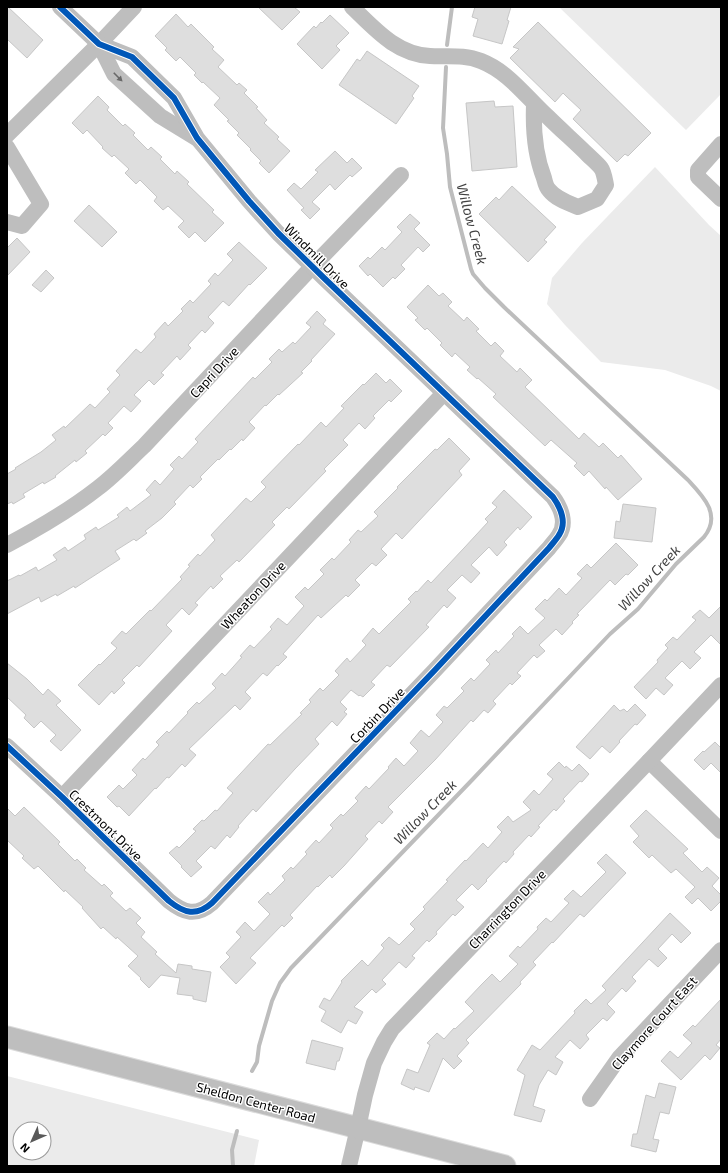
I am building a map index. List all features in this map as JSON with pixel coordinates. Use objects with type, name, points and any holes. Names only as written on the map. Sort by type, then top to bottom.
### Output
[{"type":"main road","name":"Sheldon Center Road","points":[[7,1037],[505,1166]]},
{"type":"street","name":"Windmill Drive","points":[[60,7],[99,44],[114,74],[160,116],[197,138]]},
{"type":"street","points":[[7,135],[99,44],[134,7]]},
{"type":"street","points":[[352,7],[380,34],[404,50],[429,56],[473,58],[493,67],[513,81],[534,105],[602,168],[606,185],[597,199],[578,207],[562,200],[548,189],[536,153],[533,125],[534,105]]},
{"type":"street","name":"Windmill Drive","points":[[99,44],[132,57],[174,98],[197,138],[278,233],[553,497],[560,506],[562,520]]},
{"type":"street","points":[[721,144],[698,170],[698,177],[721,199]]},
{"type":"street","points":[[7,147],[41,204],[22,226],[7,222]]},
{"type":"street","name":"Capri Drive","points":[[7,545],[63,513],[99,487],[119,470],[144,446],[401,174]]},
{"type":"street","name":"Wheaton Drive","points":[[62,797],[444,393]]},
{"type":"street","name":"Corbin Drive","points":[[193,912],[203,909],[212,903],[549,548],[559,535],[562,527],[562,520]]},
{"type":"street","name":"Charrington Drive","points":[[349,1166],[374,1063],[392,1028],[721,685]]},
{"type":"street","name":"Crestmont Drive","points":[[7,746],[169,901],[179,909],[193,912]]},
{"type":"street","points":[[649,761],[721,831]]},
{"type":"street","name":"Claymore Court East","points":[[590,1099],[619,1058],[721,950]]},
{"type":"shaded area","points":[[559,7],[721,7],[721,94],[686,130]]},
{"type":"shaded area","points":[[655,167],[721,236],[721,391],[665,370],[601,362],[547,304],[552,278],[582,243]]},
{"type":"shaded area","points":[[7,1076],[259,1140],[254,1166],[8,1166]]},
{"type":"building","points":[[7,7],[43,40],[27,58],[7,39]]},
{"type":"building","points":[[258,7],[294,7],[300,12],[282,30]]},
{"type":"building","points":[[475,7],[511,7],[507,20],[509,21],[502,44],[473,36],[478,19],[472,17]]},
{"type":"building","points":[[176,14],[188,27],[191,24],[214,47],[212,49],[224,60],[218,67],[237,85],[239,83],[247,90],[244,93],[258,107],[256,108],[267,120],[264,123],[279,137],[277,139],[290,151],[269,173],[259,163],[261,161],[250,150],[251,149],[237,135],[239,133],[227,121],[229,120],[214,105],[220,98],[194,75],[196,73],[180,57],[176,61],[165,50],[167,48],[155,36]]},
{"type":"building","points":[[330,15],[349,33],[336,46],[340,50],[322,69],[297,44],[314,26],[316,28]]},
{"type":"building","points":[[538,22],[651,133],[628,156],[625,154],[617,162],[573,119],[581,110],[563,93],[555,102],[510,58],[519,49],[513,47]]},
{"type":"building","points":[[367,51],[419,86],[412,96],[414,98],[396,124],[339,85],[357,59],[360,61]]},
{"type":"building","points":[[98,96],[109,107],[107,110],[123,126],[125,124],[135,133],[133,135],[148,150],[151,147],[162,157],[160,159],[175,174],[177,171],[189,182],[187,184],[214,210],[212,212],[224,223],[205,242],[195,232],[189,238],[178,227],[184,221],[168,206],[163,210],[154,201],[157,197],[140,180],[136,184],[125,173],[129,169],[114,155],[112,157],[102,148],[103,147],[87,130],[83,134],[72,123]]},
{"type":"building","points":[[494,101],[495,107],[513,106],[517,167],[472,171],[466,103]]},
{"type":"building","points":[[335,151],[347,163],[352,158],[362,168],[352,177],[350,175],[335,190],[330,184],[312,202],[320,209],[310,219],[301,210],[304,208],[287,190],[294,183],[301,189],[318,172],[315,170]]},
{"type":"building","points":[[512,186],[556,227],[544,240],[547,242],[528,262],[479,214],[496,197],[499,200]]},
{"type":"building","points":[[89,205],[117,232],[102,247],[74,221]]},
{"type":"building","points":[[410,214],[420,223],[414,229],[430,245],[423,252],[418,247],[401,265],[405,269],[395,279],[393,277],[383,287],[370,274],[368,276],[359,266],[368,257],[370,259],[382,247],[385,250],[402,232],[397,227]]},
{"type":"building","points":[[17,238],[30,252],[7,276],[7,248]]},
{"type":"building","points":[[239,242],[267,268],[250,285],[249,284],[229,306],[223,301],[208,317],[214,323],[205,333],[202,330],[188,345],[191,348],[180,360],[177,356],[161,373],[164,375],[154,385],[149,380],[134,395],[141,401],[131,412],[124,406],[108,423],[113,428],[105,436],[103,434],[85,451],[87,453],[76,462],[75,460],[55,476],[56,477],[44,484],[43,482],[23,494],[25,497],[13,504],[12,502],[7,504],[7,474],[41,452],[56,440],[52,435],[64,426],[65,428],[90,404],[95,408],[110,392],[107,389],[120,375],[116,371],[136,349],[141,353],[156,337],[154,334],[165,322],[168,326],[183,311],[181,309],[190,300],[193,303],[211,284],[208,281],[215,273],[218,276],[233,260],[227,254]]},
{"type":"building","points":[[46,270],[54,278],[41,292],[32,285]]},
{"type":"building","points":[[428,285],[439,296],[443,293],[452,302],[448,306],[464,321],[467,317],[479,329],[476,331],[491,346],[495,342],[504,351],[500,356],[517,372],[520,368],[532,380],[525,387],[579,439],[584,433],[599,447],[603,443],[618,458],[621,455],[642,479],[618,500],[606,487],[605,489],[589,471],[584,476],[574,466],[577,463],[551,440],[545,446],[493,397],[496,394],[467,370],[470,367],[455,353],[452,357],[440,345],[442,343],[427,328],[425,330],[415,320],[418,318],[407,307]]},
{"type":"building","points":[[317,311],[326,320],[323,324],[335,334],[301,372],[303,373],[266,406],[265,405],[249,422],[255,428],[243,441],[242,439],[219,460],[218,459],[200,477],[202,479],[193,488],[190,485],[174,502],[176,504],[162,518],[145,531],[147,533],[136,541],[134,539],[115,551],[120,559],[75,588],[74,586],[57,596],[56,594],[41,602],[39,597],[7,614],[7,581],[36,567],[38,571],[57,560],[53,555],[65,547],[68,551],[86,539],[84,535],[96,527],[98,530],[119,517],[117,515],[127,507],[130,511],[151,495],[146,490],[155,480],[160,485],[174,469],[170,465],[179,456],[182,459],[198,442],[195,439],[253,377],[255,379],[272,362],[269,359],[279,349],[282,352],[293,342],[295,344],[311,327],[306,323]]},
{"type":"building","points":[[376,373],[386,383],[390,379],[402,391],[391,402],[389,400],[373,416],[375,418],[365,429],[359,423],[343,440],[348,445],[324,469],[326,471],[289,509],[287,507],[272,522],[275,525],[239,562],[237,560],[220,576],[223,579],[213,589],[211,586],[195,603],[198,605],[189,615],[182,608],[166,625],[172,631],[139,667],[137,665],[122,680],[125,683],[114,694],[112,691],[99,705],[78,685],[117,648],[111,643],[122,631],[126,634],[150,610],[151,611],[182,579],[180,577],[190,566],[188,565],[198,554],[200,556],[215,540],[211,535],[246,498],[251,502],[266,487],[261,482],[321,422],[326,427],[344,408],[341,406]]},
{"type":"building","points":[[449,438],[470,459],[459,471],[462,475],[402,539],[396,533],[381,549],[387,555],[376,566],[372,563],[355,580],[360,585],[348,597],[346,595],[321,618],[318,615],[283,654],[287,657],[267,676],[263,673],[245,692],[251,698],[240,710],[235,705],[189,749],[196,755],[185,767],[182,764],[169,778],[167,777],[129,816],[119,806],[117,807],[107,797],[119,785],[123,789],[137,775],[132,770],[143,758],[145,760],[159,745],[156,742],[167,731],[169,733],[197,702],[199,704],[216,688],[212,684],[222,673],[225,676],[242,657],[240,656],[250,645],[254,648],[272,629],[270,627],[278,618],[287,625],[304,606],[295,597],[305,587],[308,590],[324,574],[320,570],[332,558],[334,560],[351,542],[349,540],[358,530],[361,532],[378,516],[374,512],[435,449],[437,450]]},
{"type":"building","points":[[504,490],[532,517],[520,530],[518,527],[504,542],[507,545],[497,556],[489,547],[471,565],[480,573],[471,583],[462,575],[447,590],[456,598],[447,608],[444,605],[426,625],[429,627],[390,667],[387,665],[371,682],[375,685],[363,697],[351,690],[340,702],[347,709],[344,712],[347,714],[337,726],[332,721],[315,739],[319,744],[256,812],[253,809],[230,838],[227,835],[215,849],[211,846],[196,861],[202,867],[191,877],[169,853],[177,846],[179,848],[196,831],[193,829],[202,820],[204,821],[215,810],[217,811],[233,793],[227,788],[268,744],[270,745],[302,714],[300,713],[311,702],[309,700],[320,688],[323,691],[339,675],[335,671],[347,658],[350,662],[366,645],[362,641],[373,628],[379,634],[411,602],[408,599],[428,580],[431,583],[488,522],[485,519],[497,507],[492,503]]},
{"type":"building","points":[[623,504],[656,508],[652,542],[614,538],[616,521],[620,522]]},
{"type":"building","points":[[616,543],[638,565],[615,585],[610,580],[577,614],[579,615],[562,635],[556,629],[539,645],[545,651],[537,658],[534,655],[517,673],[521,676],[512,685],[510,683],[493,701],[496,704],[488,713],[484,710],[473,722],[471,720],[435,760],[388,807],[393,812],[382,824],[379,821],[365,836],[368,839],[344,866],[332,878],[330,875],[318,887],[317,886],[290,915],[293,918],[284,927],[282,925],[250,958],[256,963],[236,984],[220,967],[230,957],[226,953],[241,937],[236,932],[245,922],[254,931],[270,914],[258,902],[268,892],[270,895],[285,880],[282,876],[291,867],[293,869],[307,854],[305,852],[316,840],[319,843],[333,828],[330,825],[341,814],[343,816],[358,801],[355,798],[366,786],[369,789],[389,768],[388,767],[396,758],[404,766],[418,751],[410,743],[421,730],[429,737],[443,722],[436,715],[444,706],[447,708],[464,691],[461,688],[471,678],[474,681],[490,664],[486,660],[496,650],[498,653],[514,636],[512,634],[520,626],[528,634],[545,618],[535,609],[545,599],[547,601],[559,588],[566,595],[582,578],[577,574],[587,564],[591,568]]},
{"type":"building","points":[[721,606],[721,645],[711,635],[694,652],[701,658],[690,669],[682,661],[665,678],[673,685],[664,695],[656,688],[646,699],[634,687],[658,662],[657,660],[668,648],[665,645],[673,637],[677,640],[696,620],[692,617],[700,610],[709,618]]},
{"type":"building","points":[[7,663],[27,679],[43,695],[48,689],[61,701],[56,705],[81,730],[61,751],[50,741],[56,735],[41,721],[34,728],[24,718],[26,715],[7,697]]},
{"type":"building","points":[[635,704],[646,715],[637,725],[635,724],[610,753],[602,746],[590,759],[576,747],[614,705],[620,711],[624,709],[627,712]]},
{"type":"building","points":[[715,742],[721,748],[721,773],[711,763],[704,770],[694,760]]},
{"type":"building","points":[[559,762],[565,768],[566,766],[572,771],[579,764],[589,774],[563,799],[565,801],[556,811],[554,809],[538,826],[540,827],[531,837],[529,835],[513,852],[514,854],[506,863],[504,861],[478,890],[472,884],[456,900],[464,907],[455,916],[453,914],[429,942],[427,940],[412,956],[415,958],[406,968],[399,962],[382,980],[386,984],[376,993],[372,989],[354,1007],[363,1012],[356,1024],[348,1020],[341,1033],[321,1021],[326,1011],[319,1007],[324,998],[330,1001],[342,982],[341,981],[362,960],[368,966],[384,948],[381,945],[389,937],[399,945],[415,929],[410,924],[425,909],[423,907],[448,881],[446,880],[483,843],[488,848],[502,832],[497,827],[508,816],[513,822],[531,810],[523,802],[534,790],[539,795],[553,779],[547,774]]},
{"type":"building","points":[[24,807],[60,842],[58,844],[75,861],[77,859],[86,868],[84,870],[102,886],[104,884],[113,893],[110,896],[126,911],[130,908],[141,918],[136,923],[145,932],[141,937],[157,952],[155,954],[176,973],[178,964],[192,966],[192,969],[211,972],[206,1002],[193,999],[193,996],[177,994],[180,978],[161,975],[149,988],[128,966],[138,956],[117,937],[116,939],[103,927],[101,929],[82,908],[83,907],[65,890],[64,892],[38,866],[34,869],[22,858],[24,856],[7,840],[7,808],[15,816]]},
{"type":"building","points":[[646,810],[688,849],[683,853],[702,872],[707,867],[719,878],[712,886],[721,895],[721,901],[711,911],[698,898],[692,904],[685,897],[695,887],[676,869],[671,873],[652,855],[649,858],[633,842],[639,836],[630,826]]},
{"type":"building","points":[[606,854],[626,873],[584,917],[580,914],[533,962],[536,965],[520,982],[521,984],[466,1040],[469,1043],[457,1056],[462,1061],[454,1069],[443,1058],[429,1092],[415,1087],[414,1090],[401,1084],[407,1069],[418,1073],[430,1045],[427,1043],[437,1033],[444,1039],[454,1028],[455,1029],[474,1011],[465,1002],[482,984],[492,974],[500,982],[518,964],[509,956],[518,946],[520,948],[546,918],[551,922],[569,903],[564,899],[573,890],[581,897],[606,872],[597,863]]},
{"type":"building","points":[[670,913],[691,933],[681,943],[672,934],[658,949],[667,958],[658,967],[649,959],[632,977],[636,981],[626,992],[622,988],[607,1004],[615,1012],[607,1021],[603,1018],[586,1035],[589,1039],[580,1049],[570,1040],[555,1057],[563,1062],[556,1075],[548,1070],[539,1085],[533,1106],[545,1110],[541,1122],[514,1115],[525,1075],[517,1070],[532,1045],[540,1050],[575,1013],[574,1011],[586,999],[591,1004],[606,990],[602,986]]},
{"type":"building","points":[[721,999],[721,1039],[716,1045],[720,1048],[710,1060],[705,1055],[681,1080],[661,1061],[670,1051],[678,1058],[692,1043],[683,1035],[693,1025],[695,1027]]},
{"type":"building","points":[[312,1040],[343,1048],[335,1070],[306,1063]]},
{"type":"building","points":[[659,1083],[676,1087],[669,1114],[660,1112],[653,1139],[659,1140],[656,1152],[631,1146],[633,1134],[637,1134],[646,1095],[655,1098]]},
{"type":"waterway","name":"Willow Creek","points":[[447,45],[452,7]]},
{"type":"waterway","name":"Willow Creek","points":[[252,1071],[257,1062],[259,1046],[272,1001],[280,983],[291,968],[610,634],[638,609],[676,564],[704,537],[709,529],[711,521],[711,514],[708,506],[688,480],[504,307],[473,274],[450,187],[443,128],[446,67]]},
{"type":"waterway","name":"Willow Creek","points":[[233,1166],[232,1150],[237,1131]]},
{"type":"cycle path","points":[[7,746],[169,901],[185,911],[195,912],[201,910],[212,903],[434,671],[549,548],[559,535],[563,526],[561,511],[553,497],[278,233],[249,201],[197,138],[174,98],[132,57],[99,44],[60,7]]}]
